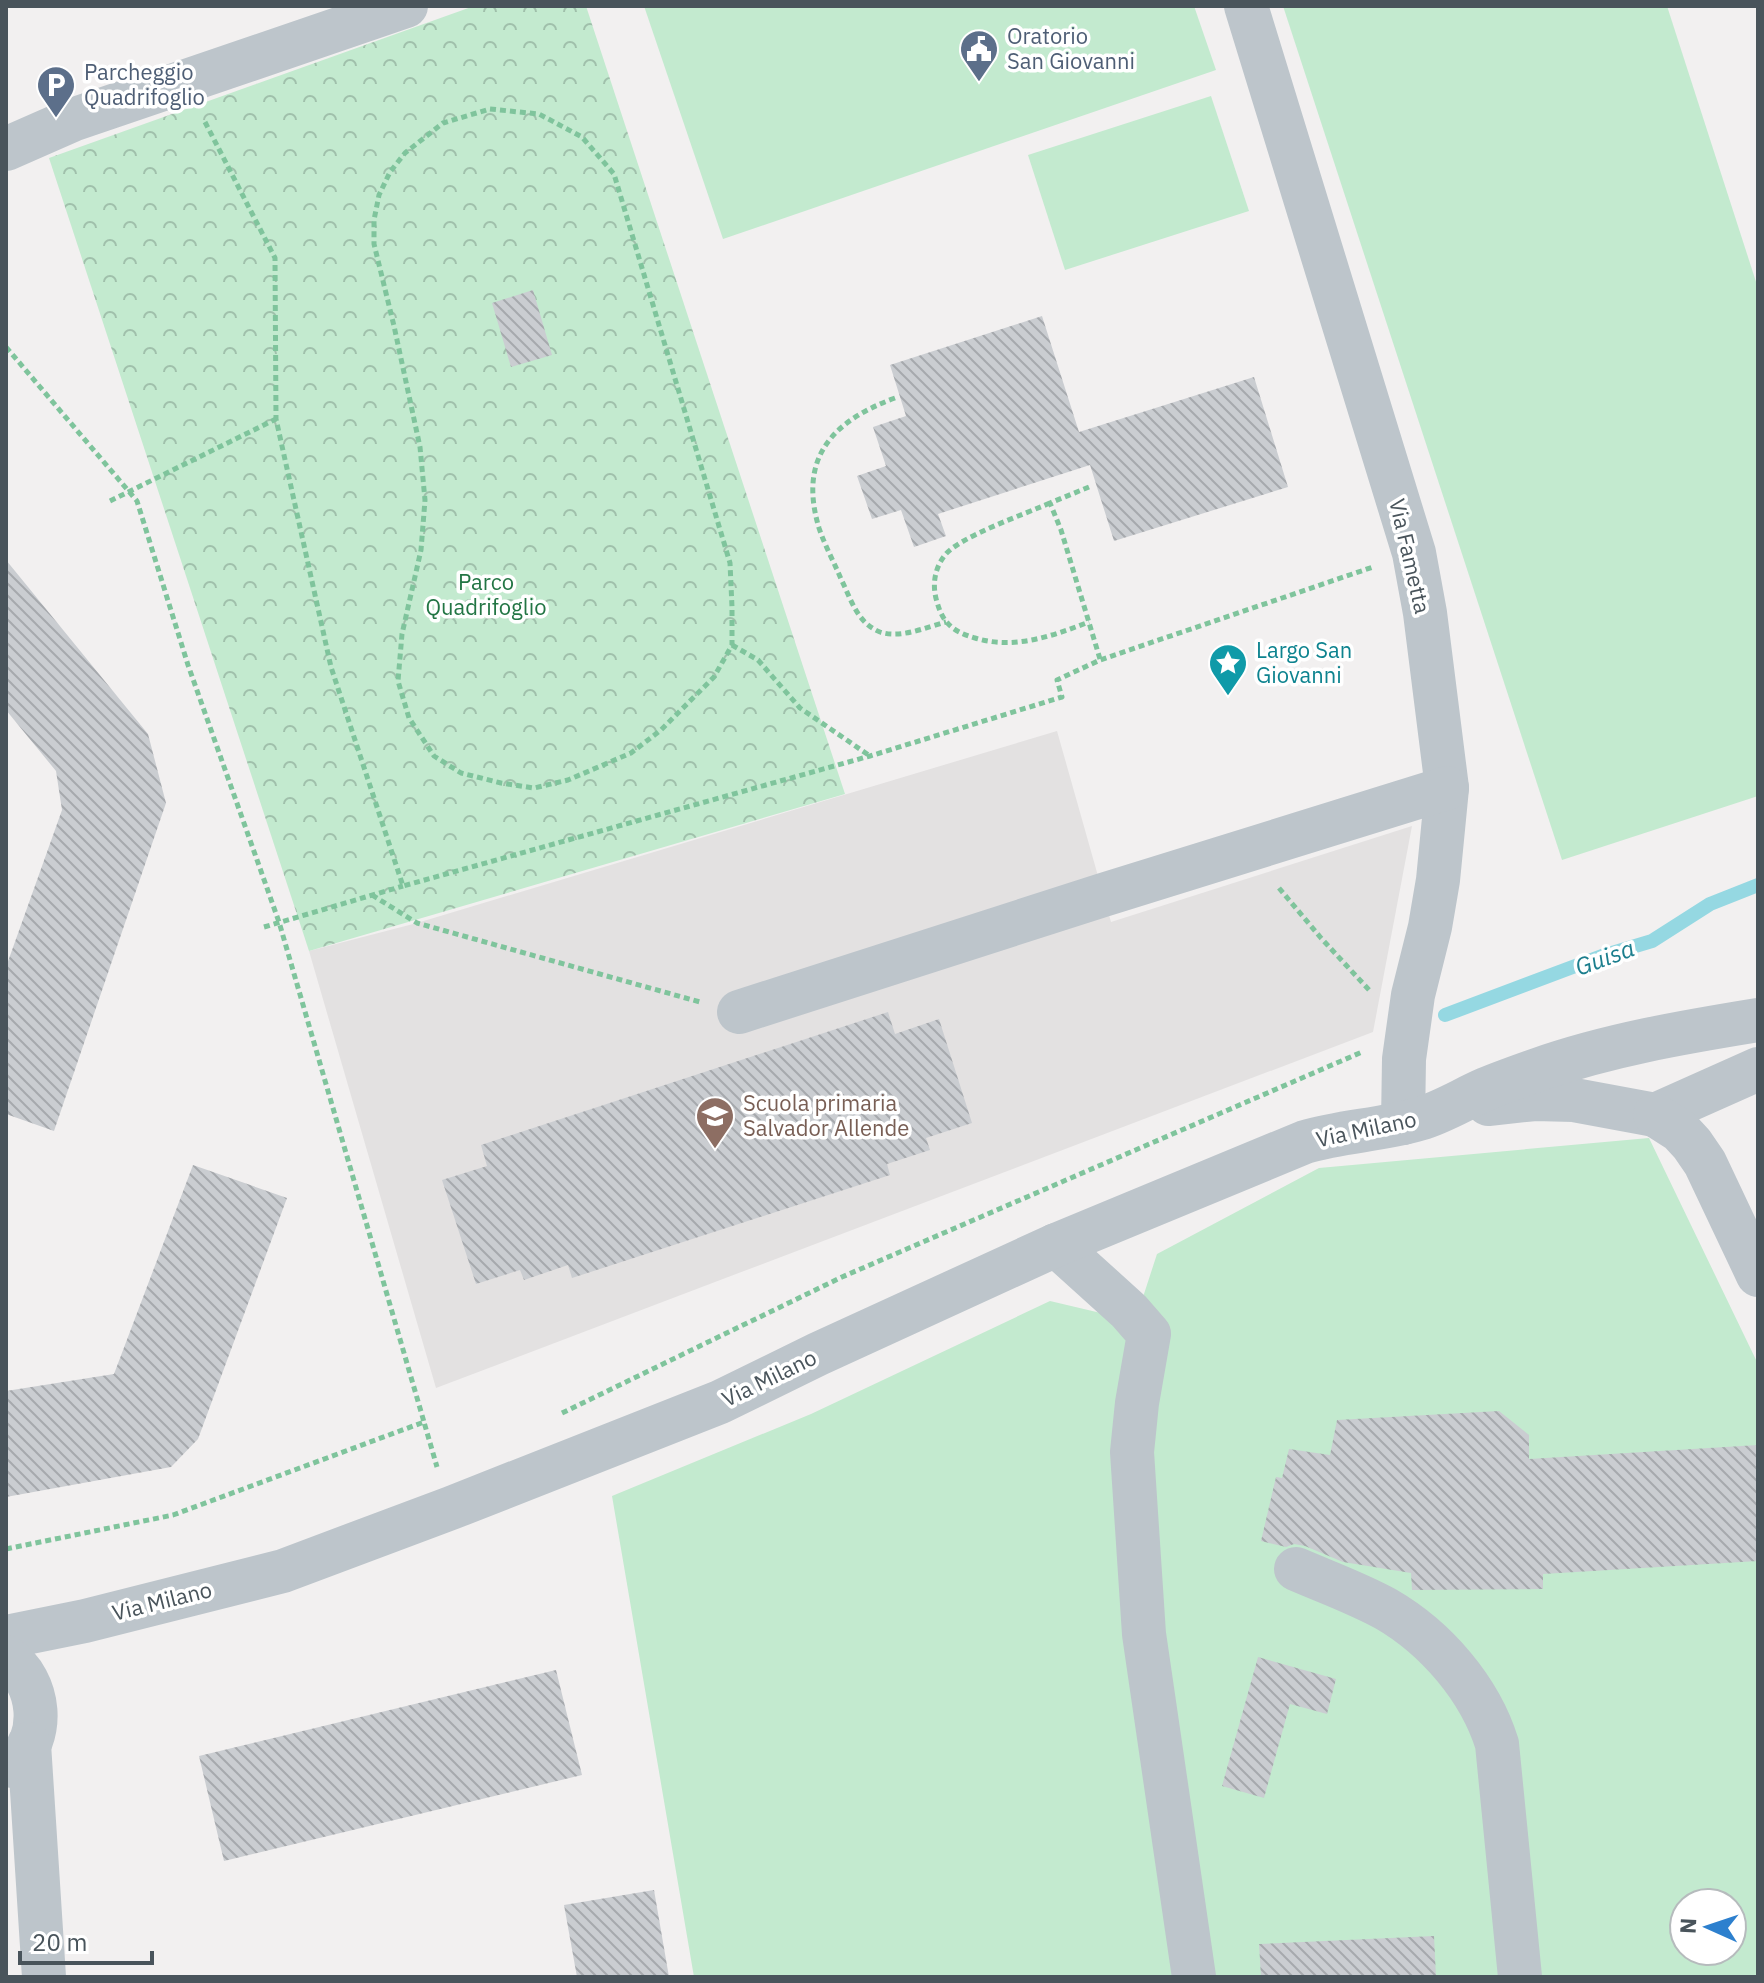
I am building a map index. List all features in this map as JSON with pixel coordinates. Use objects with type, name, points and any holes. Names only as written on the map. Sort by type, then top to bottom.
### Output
[{"type":"street","points":[[6,149],[72,120],[406,6]]},
{"type":"street","name":"Via Fametta","points":[[1246,6],[1414,553],[1425,613],[1447,788],[1435,896],[1413,995],[1404,1059],[1422,1117]]},
{"type":"street","points":[[739,1012],[1447,788]]},
{"type":"street","name":"Via Milano","points":[[1422,1117],[1540,1069],[1608,1049],[1758,1020]]},
{"type":"street","points":[[1655,1115],[1663,1068],[1672,1053],[1701,1030]]},
{"type":"street","points":[[1655,1115],[1741,1078]]},
{"type":"street","points":[[1705,1163],[1705,1139],[1713,1109],[1741,1078]]},
{"type":"street","name":"Via Milano","points":[[11,1655],[85,1621],[283,1571],[720,1402],[1056,1245],[1305,1142],[1503,1101],[1574,1100],[1655,1115]]},
{"type":"street","points":[[1655,1115],[1680,1131],[1705,1163],[1758,1275]]},
{"type":"street","points":[[1056,1245],[1129,1311],[1149,1334],[1132,1452],[1144,1634],[1194,1977]]},
{"type":"street","points":[[1296,1569],[1385,1609],[1406,1622],[1463,1679],[1484,1710],[1497,1744],[1520,1977]]},
{"type":"street","points":[[11,1655],[31,1688],[36,1707],[35,1726],[17,1758],[44,1974]]},
{"type":"street","points":[[6,1908],[44,1974]]},
{"type":"path","points":[[490,109],[539,114],[582,137],[614,174],[730,563],[732,645],[714,677],[661,730],[631,753],[568,780],[534,788],[461,773],[434,756],[409,718],[398,681],[402,634],[421,550],[425,500],[420,447],[374,244],[374,220],[379,195],[390,172],[405,153],[443,123],[490,109]]},
{"type":"path","points":[[205,120],[275,258],[276,419],[331,667],[403,886]]},
{"type":"path","points":[[6,347],[137,501],[188,665],[279,922],[439,1473]]},
{"type":"path","points":[[895,398],[870,407],[846,421],[823,446],[815,468],[813,495],[819,527],[854,608],[864,622],[882,632],[898,634],[946,622]]},
{"type":"path","points":[[110,501],[276,419]]},
{"type":"path","points":[[1089,487],[963,541],[946,554],[937,569],[934,585],[936,599],[946,622],[958,633],[989,642],[1013,643],[1062,632],[1089,622]]},
{"type":"path","points":[[1050,503],[1100,660]]},
{"type":"path","points":[[264,927],[870,756],[1062,697],[1057,680],[1100,660],[1414,553]]},
{"type":"path","points":[[732,645],[758,660],[800,708],[870,756]]},
{"type":"path","points":[[550,1419],[842,1277],[1408,1030],[1321,938],[1278,887],[1221,859]]},
{"type":"path","points":[[372,895],[417,923],[739,1012]]},
{"type":"path","points":[[6,1549],[173,1515],[424,1422]]},
{"type":"shaded area","name":"Scuola primaria Salvador Allende","points":[[1057,731],[1111,922],[1412,826],[1373,1032],[436,1388],[309,951],[417,923]]},
{"type":"green space","name":"Parco Quadrifoglio","points":[[474,6],[586,6],[845,794],[309,951],[49,158]]},
{"type":"green space","points":[[644,6],[1194,6],[1216,70],[723,239]]},
{"type":"green space","points":[[1283,6],[1667,6],[1758,288],[1758,796],[1562,860]]},
{"type":"green space","points":[[1211,96],[1249,211],[1065,270],[1028,155]]},
{"type":"green space","points":[[1649,1138],[1758,1364],[1758,1977],[694,1977],[612,1496],[811,1414],[1050,1301],[1105,1314],[1143,1297],[1157,1254],[1319,1168]]},
{"type":"building","points":[[533,290],[552,355],[511,367],[492,303]]},
{"type":"building","points":[[1042,316],[1079,432],[1254,377],[1288,487],[1114,541],[1090,465],[938,514],[946,536],[914,547],[901,510],[872,519],[857,476],[886,466],[873,427],[906,416],[890,365]]},
{"type":"building","points":[[6,560],[148,734],[166,803],[54,1131],[6,1114],[6,967],[62,810],[56,771],[6,710]]},
{"type":"building","points":[[888,1012],[895,1034],[939,1019],[972,1123],[926,1138],[930,1150],[887,1164],[890,1175],[572,1278],[568,1265],[524,1280],[520,1270],[476,1284],[442,1180],[487,1166],[481,1145]]},
{"type":"building","points":[[193,1165],[287,1198],[198,1439],[171,1467],[6,1497],[6,1391],[114,1374]]},
{"type":"building","points":[[1499,1411],[1529,1435],[1529,1459],[1758,1445],[1758,1561],[1543,1574],[1543,1589],[1412,1590],[1411,1573],[1343,1562],[1305,1546],[1294,1544],[1286,1547],[1261,1541],[1276,1477],[1282,1478],[1289,1449],[1330,1455],[1337,1420]]},
{"type":"building","points":[[1258,1657],[1336,1679],[1327,1714],[1290,1704],[1264,1798],[1222,1786]]},
{"type":"building","points":[[556,1670],[582,1775],[224,1861],[199,1756]]},
{"type":"building","points":[[654,1890],[669,1977],[577,1977],[564,1905]]},
{"type":"building","points":[[1434,1936],[1436,1977],[1261,1977],[1259,1944]]},
{"type":"waterway","name":"Guisa","points":[[1445,1015],[1602,956],[1652,941],[1710,904],[1758,885]]},
{"type":"place","name":"Oratorio San Giovanni","points":[[979,83]]},
{"type":"place","name":"Parcheggio Quadrifoglio","points":[[56,119]]},
{"type":"place","name":"Largo San Giovanni","points":[[1228,697]]},
{"type":"place","name":"Scuola primaria Salvador Allende","points":[[715,1150]]}]
